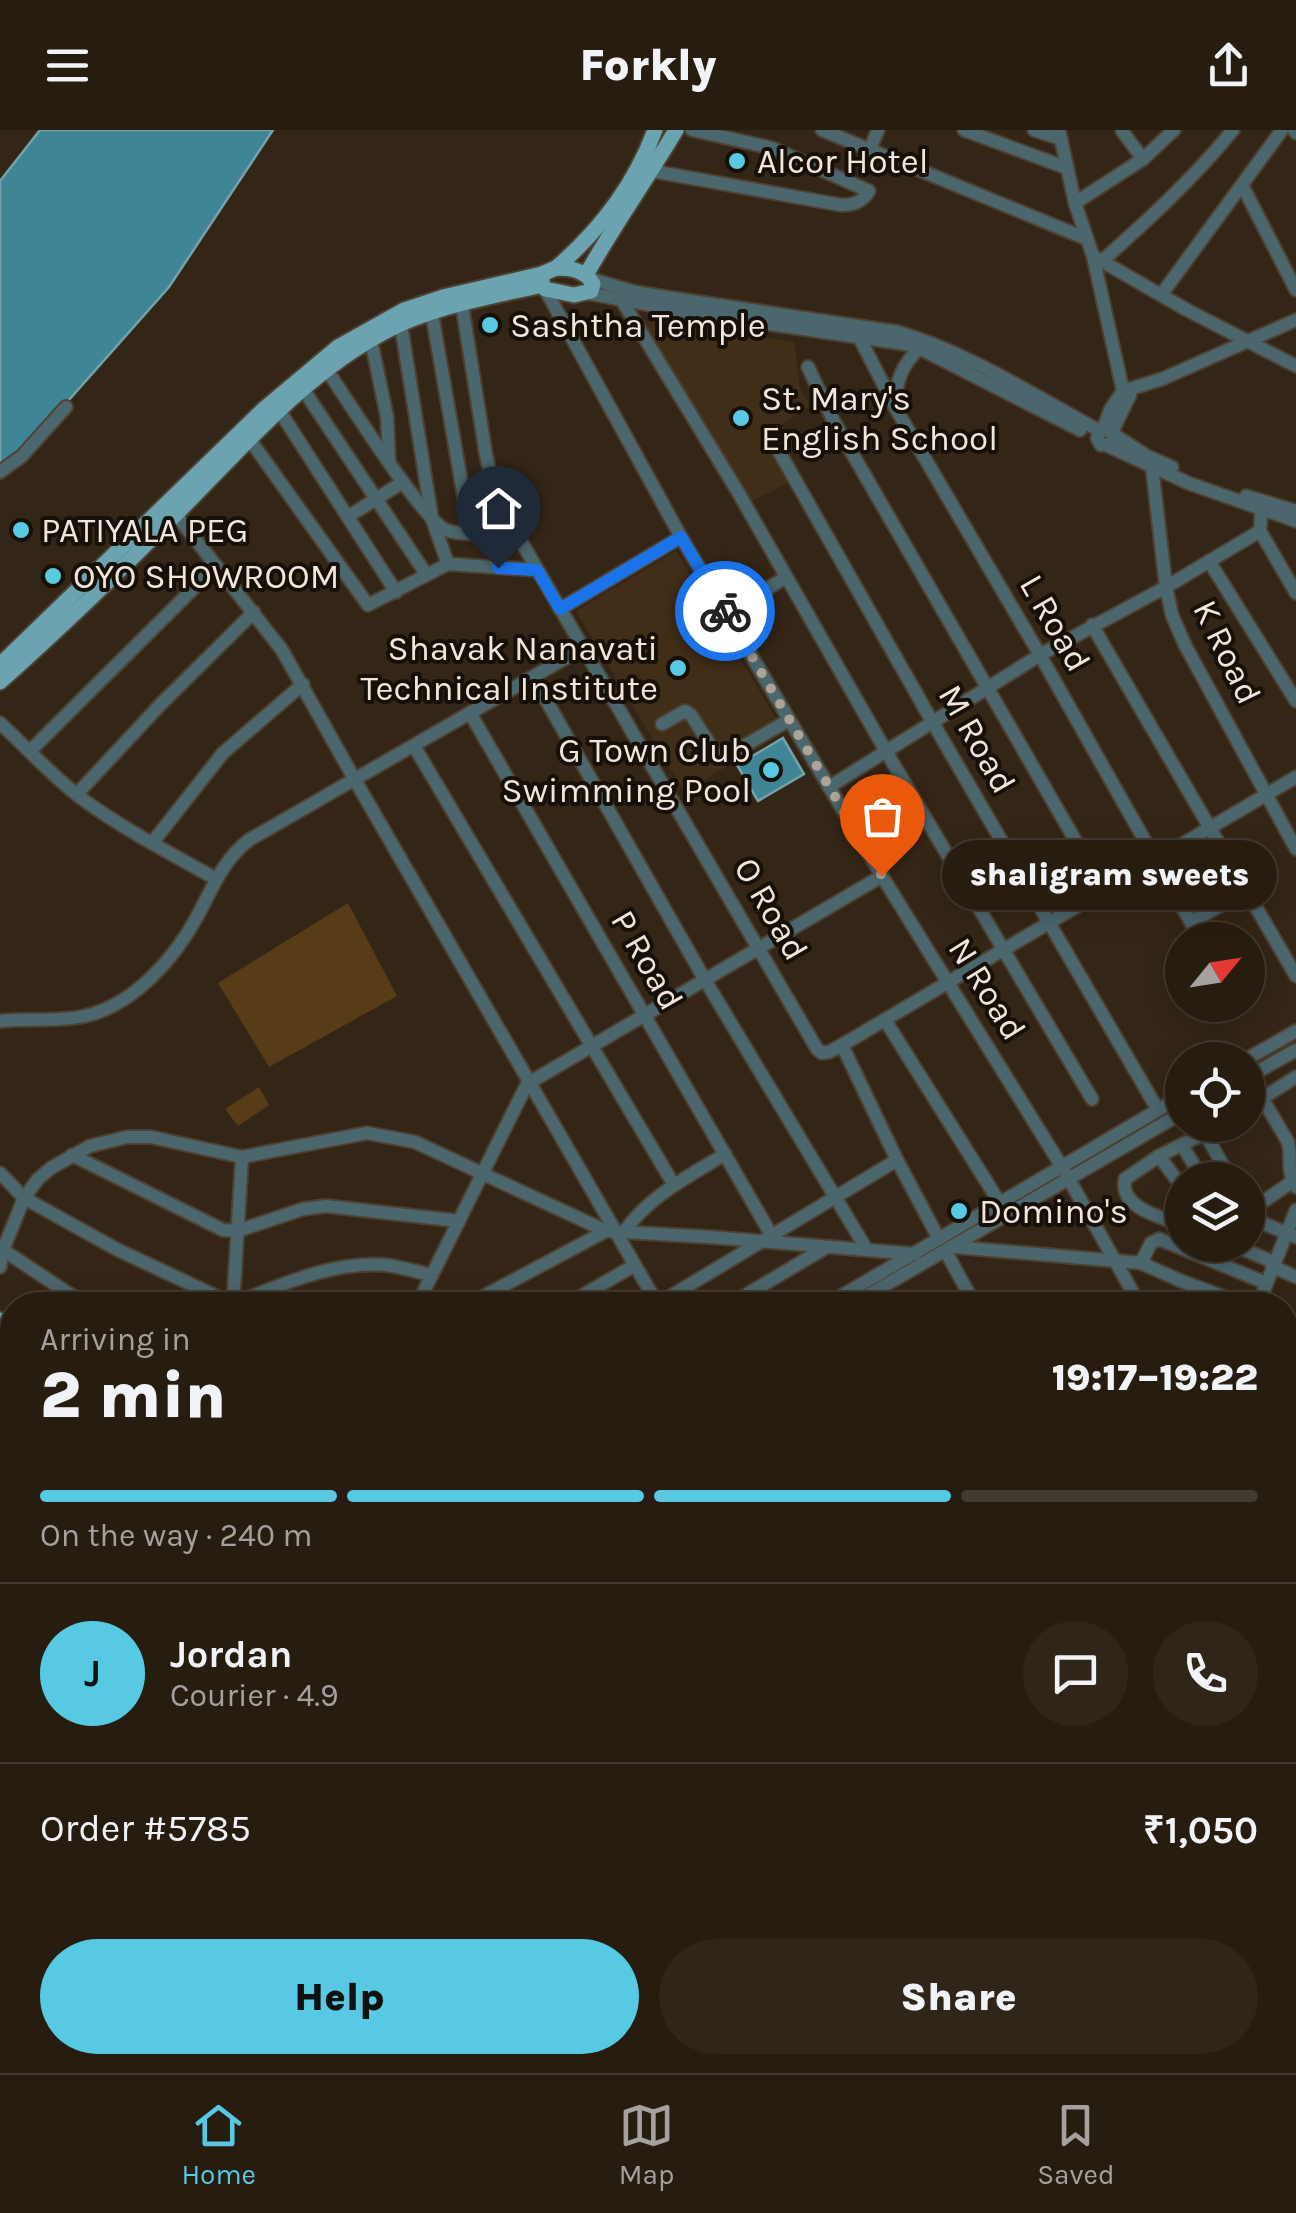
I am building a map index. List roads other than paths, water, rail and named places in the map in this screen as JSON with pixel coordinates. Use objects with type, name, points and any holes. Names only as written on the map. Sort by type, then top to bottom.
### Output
[{"type":"main road","points":[[0,682],[172,509],[264,409],[338,347],[404,310],[443,297],[546,279],[613,206],[644,158],[655,130]]},
{"type":"main road","points":[[546,279],[565,294],[588,282],[618,219],[676,130]]},
{"type":"main road","points":[[0,665],[279,410],[326,370],[371,340],[432,314],[576,270],[588,282]]},
{"type":"street","points":[[652,171],[841,205],[853,205],[869,192],[772,148],[692,130]]},
{"type":"street","points":[[822,130],[1088,239]]},
{"type":"street","points":[[870,150],[878,130]]},
{"type":"street","points":[[964,130],[1067,168]]},
{"type":"street","points":[[1034,130],[1060,135],[1075,203],[1098,259],[1127,390]]},
{"type":"street","points":[[1075,203],[1143,159],[1174,130]]},
{"type":"street","points":[[1098,259],[1168,202],[1232,130]]},
{"type":"street","points":[[1162,295],[1282,130]]},
{"type":"street","points":[[1122,132],[1143,159]]},
{"type":"street","points":[[1242,185],[1290,264],[1296,290]]},
{"type":"street","points":[[1098,259],[1296,366]]},
{"type":"street","name":"N Road","points":[[546,279],[681,537],[828,787],[1066,1173],[1132,1292]]},
{"type":"street","points":[[588,282],[621,299],[919,348],[1160,462],[1296,521]]},
{"type":"street","points":[[588,282],[898,332],[924,340],[1106,435],[1152,468],[1262,506],[1296,510]]},
{"type":"street","points":[[621,299],[738,492],[1092,1100]]},
{"type":"street","name":"O Road","points":[[462,305],[493,486],[515,531],[822,1053],[842,1045]]},
{"type":"street","points":[[432,314],[470,532]]},
{"type":"street","points":[[1106,435],[1110,410],[1127,390],[1162,379],[1296,320]]},
{"type":"street","points":[[400,325],[432,519],[448,564]]},
{"type":"street","name":"L Road","points":[[858,336],[896,409],[1191,922]]},
{"type":"street","points":[[371,340],[387,418],[390,462]]},
{"type":"street","points":[[896,409],[899,376],[919,348]]},
{"type":"street","points":[[808,367],[833,420],[1104,890]]},
{"type":"street","points":[[326,370],[440,528],[515,531]]},
{"type":"street","points":[[303,389],[426,574]]},
{"type":"street","points":[[0,472],[22,456],[66,407]]},
{"type":"street","points":[[279,410],[396,592]]},
{"type":"street","points":[[250,440],[368,605],[448,564],[537,570]]},
{"type":"street","name":"M Road","points":[[776,448],[1158,1110]]},
{"type":"street","name":"K Road","points":[[1152,468],[1172,615],[1296,848]]},
{"type":"street","points":[[348,516],[404,482]]},
{"type":"street","points":[[1262,506],[1260,531],[1296,594]]},
{"type":"street","points":[[172,509],[254,612],[303,684],[354,780],[650,1292]]},
{"type":"street","points":[[828,787],[1040,655],[1260,531]]},
{"type":"street","points":[[560,609],[681,537]]},
{"type":"street","points":[[1209,561],[1296,700]]},
{"type":"street","points":[[30,751],[216,566]]},
{"type":"street","points":[[726,614],[786,577]]},
{"type":"street","points":[[77,794],[254,612]]},
{"type":"street","points":[[1092,626],[1296,976]]},
{"type":"street","points":[[0,1021],[84,1016],[119,1002],[171,956],[235,851],[583,648]]},
{"type":"street","points":[[534,677],[705,980],[867,1250]]},
{"type":"street","points":[[152,843],[223,752],[303,684]]},
{"type":"street","points":[[662,724],[685,712],[716,754],[724,758],[789,720]]},
{"type":"street","name":"P Road","points":[[470,713],[724,1154],[768,1239]]},
{"type":"street","points":[[0,723],[77,794],[115,822],[216,879]]},
{"type":"street","points":[[414,746],[674,1185]]},
{"type":"street","points":[[969,1292],[897,1160],[842,1045],[1296,777]]},
{"type":"street","points":[[424,1292],[530,1083],[882,876]]},
{"type":"street","points":[[1191,922],[1246,891]]},
{"type":"street","points":[[885,1020],[1003,1210]]},
{"type":"street","points":[[1265,1049],[1296,1031]]},
{"type":"street","points":[[1265,1067],[1296,1050]]},
{"type":"street","points":[[1265,1096],[1296,1077]]},
{"type":"street","points":[[1265,1105],[1293,1152],[1289,1173],[1295,1182],[1265,1204]]},
{"type":"street","points":[[1066,1173],[1165,1106]]},
{"type":"street","points":[[872,1292],[1066,1173],[1165,1122]]},
{"type":"street","points":[[0,1268],[1,1249],[24,1198],[38,1180],[72,1155],[106,1140],[151,1137],[242,1157],[367,1133],[415,1142],[615,1232],[768,1239],[914,1254]]},
{"type":"street","points":[[1165,1218],[1132,1202],[1123,1187],[1126,1179],[1159,1156],[1188,1142]]},
{"type":"street","points":[[1182,1145],[1192,1162]]},
{"type":"street","points":[[493,1292],[615,1232],[646,1205],[724,1154]]},
{"type":"street","points":[[72,1155],[223,1230],[238,1232],[304,1209],[326,1206],[459,1222]]},
{"type":"street","points":[[1159,1156],[1165,1164]]},
{"type":"street","points":[[234,1292],[242,1157]]},
{"type":"street","points":[[679,1292],[897,1160]]},
{"type":"street","points":[[0,1173],[24,1198],[118,1250],[207,1292]]},
{"type":"street","points":[[1263,1292],[1273,1264],[1291,1235],[1296,1210]]},
{"type":"street","points":[[1265,1223],[1291,1235]]},
{"type":"street","points":[[1141,1262],[1151,1243],[1159,1239],[1266,1283]]},
{"type":"street","points":[[848,1292],[914,1254],[947,1246],[1141,1262],[1211,1292]]},
{"type":"street","points":[[751,1292],[828,1247]]},
{"type":"street","points":[[1,1249],[66,1292]]},
{"type":"street","points":[[1265,1260],[1296,1277]]},
{"type":"street","points":[[588,1292],[635,1264]]},
{"type":"street","points":[[263,1292],[295,1279],[352,1267],[384,1265],[432,1275]]},
{"type":"water","points":[[40,130],[273,130],[169,287],[21,454],[0,468],[0,181]]},
{"type":"water","name":"G Town Club Swimming Pool","points":[[783,738],[804,774],[758,801],[737,765]]},
{"type":"place","name":"Alcor Hotel","points":[[737,161]]},
{"type":"place","name":"Sashtha Temple","points":[[490,325]]},
{"type":"place","name":"St. Mary's English School","points":[[741,418]]},
{"type":"place","name":"PATIYALA PEG","points":[[21,530]]},
{"type":"place","name":"OYO SHOWROOM","points":[[53,576]]},
{"type":"place","name":"Shavak Nanavati Technical Institute","points":[[678,668]]},
{"type":"place","name":"G Town Club Swimming Pool","points":[[771,770]]},
{"type":"place","name":"shaligram sweets","points":[[882,876]]},
{"type":"place","name":"Domino's","points":[[959,1211]]}]
